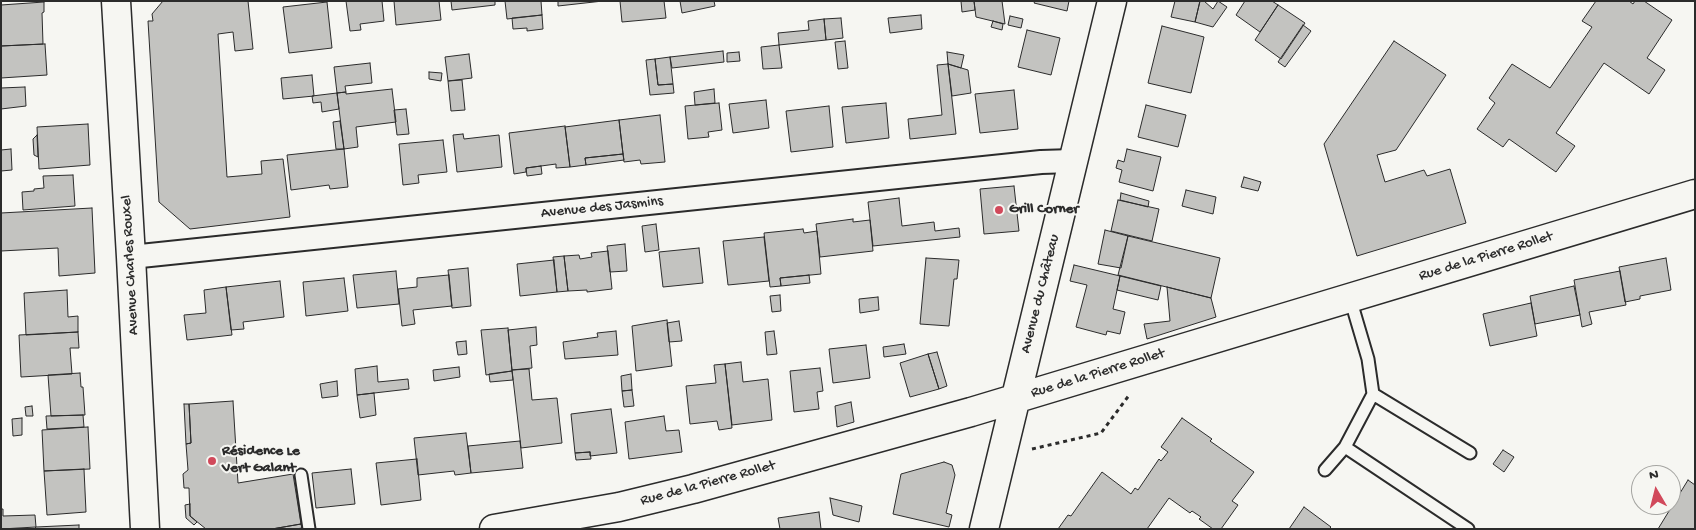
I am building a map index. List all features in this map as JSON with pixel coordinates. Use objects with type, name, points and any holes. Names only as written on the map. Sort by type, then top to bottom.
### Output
[{"type":"street","name":"Avenue Charles Rouxel","points":[[116,1],[145,529]]},
{"type":"street","name":"Avenue du Château","points":[[984,529],[1112,1]]},
{"type":"street","name":"Avenue des Jasmins","points":[[131,257],[1031,163],[1073,161]]},
{"type":"street","name":"Rue de la Pierre Rollet","points":[[494,529],[619,507],[694,489],[971,412],[1695,194]]},
{"type":"lane","points":[[1325,470],[1345,447],[1373,394],[1368,359],[1350,298]]},
{"type":"lane","points":[[1373,394],[1470,453]]},
{"type":"lane","points":[[1345,447],[1468,529]]},
{"type":"lane","points":[[301,475],[309,529]]},
{"type":"path","points":[[1002,456],[1100,433],[1159,356]]},
{"type":"building","points":[[163,1],[248,1],[253,49],[235,51],[233,32],[218,34],[227,177],[262,174],[261,161],[283,159],[290,217],[190,229],[159,202],[148,21],[153,21],[152,14]]},
{"type":"building","points":[[346,1],[382,1],[384,21],[360,24],[361,30],[350,31]]},
{"type":"building","points":[[394,1],[439,1],[441,20],[396,25]]},
{"type":"building","points":[[451,1],[495,1],[495,5],[452,10]]},
{"type":"building","points":[[505,1],[541,1],[542,15],[507,19]]},
{"type":"building","points":[[558,1],[603,1],[558,6]]},
{"type":"building","points":[[620,1],[664,1],[666,18],[622,22]]},
{"type":"building","points":[[680,1],[714,1],[715,6],[682,13]]},
{"type":"building","points":[[961,1],[974,1],[975,10],[962,12]]},
{"type":"building","points":[[974,1],[1002,1],[1005,24],[976,17]]},
{"type":"building","points":[[1035,1],[1069,1],[1067,11],[1034,3]]},
{"type":"building","points":[[1175,1],[1200,1],[1195,22],[1171,17]]},
{"type":"building","points":[[1200,1],[1204,1],[1213,9],[1218,1],[1227,7],[1213,27],[1195,22]]},
{"type":"building","points":[[1245,1],[1272,1],[1278,5],[1260,32],[1236,15]]},
{"type":"building","points":[[1596,1],[1629,1],[1633,4],[1635,1],[1644,1],[1672,20],[1647,58],[1665,70],[1649,94],[1604,63],[1556,133],[1575,146],[1556,172],[1509,139],[1503,147],[1477,129],[1495,103],[1489,98],[1512,64],[1550,88],[1592,27],[1582,21]]},
{"type":"building","points":[[44,2],[44,12],[42,13],[43,44],[1,46],[1,5]]},
{"type":"building","points":[[327,2],[332,48],[289,53],[283,7]]},
{"type":"building","points":[[1278,5],[1305,23],[1281,59],[1255,40]]},
{"type":"building","points":[[542,15],[543,29],[527,31],[527,28],[513,29],[512,18]]},
{"type":"building","points":[[921,15],[922,29],[890,33],[888,18]]},
{"type":"building","points":[[1010,16],[1023,19],[1021,28],[1008,25]]},
{"type":"building","points":[[841,18],[843,38],[826,40],[824,19]]},
{"type":"building","points":[[824,19],[826,40],[779,45],[778,33],[809,30],[808,21]]},
{"type":"building","points":[[993,21],[1003,24],[1002,30],[991,27]]},
{"type":"building","points":[[1303,25],[1311,31],[1285,67],[1278,62]]},
{"type":"building","points":[[1162,26],[1204,37],[1191,93],[1148,83]]},
{"type":"building","points":[[1027,30],[1060,38],[1051,75],[1018,67]]},
{"type":"building","points":[[845,41],[848,68],[838,69],[835,42]]},
{"type":"building","points":[[1394,41],[1446,75],[1396,150],[1377,155],[1385,182],[1424,170],[1427,176],[1450,169],[1466,223],[1357,256],[1324,144]]},
{"type":"building","points":[[45,44],[47,75],[1,78],[1,46]]},
{"type":"building","points":[[779,45],[782,68],[763,69],[761,47]]},
{"type":"building","points":[[723,51],[724,62],[672,68],[670,57]]},
{"type":"building","points":[[739,52],[740,61],[727,62],[727,53]]},
{"type":"building","points":[[947,52],[964,55],[961,68],[948,64]]},
{"type":"building","points":[[469,54],[472,78],[448,81],[445,57]]},
{"type":"building","points":[[670,57],[673,84],[658,85],[655,59]]},
{"type":"building","points":[[655,59],[658,85],[673,84],[674,93],[650,95],[646,60]]},
{"type":"building","points":[[370,63],[372,83],[345,86],[346,92],[337,93],[334,67]]},
{"type":"building","points":[[948,64],[956,134],[910,139],[908,119],[942,115],[937,65]]},
{"type":"building","points":[[948,64],[968,70],[971,93],[952,96]]},
{"type":"building","points":[[429,72],[442,73],[441,81],[429,79]]},
{"type":"building","points":[[312,75],[314,96],[283,99],[281,78]]},
{"type":"building","points":[[462,80],[465,110],[451,111],[448,81]]},
{"type":"building","points":[[25,87],[26,106],[1,109],[1,88]]},
{"type":"building","points":[[392,89],[396,122],[356,127],[358,147],[344,149],[337,93],[346,92],[346,94]]},
{"type":"building","points":[[714,89],[715,103],[695,105],[694,92]]},
{"type":"building","points":[[1014,90],[1018,129],[980,133],[975,94]]},
{"type":"building","points":[[337,93],[339,109],[322,112],[321,102],[313,103],[312,96]]},
{"type":"building","points":[[766,100],[769,128],[733,133],[729,104]]},
{"type":"building","points":[[719,103],[722,130],[708,132],[709,137],[688,139],[685,106]]},
{"type":"building","points":[[886,103],[889,138],[846,143],[842,107]]},
{"type":"building","points":[[1146,105],[1186,115],[1178,147],[1138,137]]},
{"type":"building","points":[[829,106],[833,147],[791,152],[786,111]]},
{"type":"building","points":[[406,109],[409,134],[397,135],[394,110]]},
{"type":"building","points":[[660,115],[665,162],[641,164],[640,160],[624,162],[619,120]]},
{"type":"building","points":[[619,120],[623,154],[585,158],[586,165],[570,167],[565,127]]},
{"type":"building","points":[[340,121],[344,149],[336,149],[333,122]]},
{"type":"building","points":[[88,124],[90,165],[39,169],[37,127]]},
{"type":"building","points":[[565,126],[570,167],[556,168],[556,164],[526,168],[526,172],[514,174],[509,133]]},
{"type":"building","points":[[463,134],[464,139],[499,135],[502,167],[457,172],[453,135]]},
{"type":"building","points":[[37,135],[38,157],[34,155],[33,139]]},
{"type":"building","points":[[443,140],[447,172],[418,175],[419,183],[403,185],[399,144]]},
{"type":"building","points":[[11,149],[12,170],[1,171],[1,150]]},
{"type":"building","points":[[344,149],[348,187],[330,189],[329,185],[291,190],[287,155]]},
{"type":"building","points":[[1127,149],[1161,157],[1153,191],[1119,182],[1122,170],[1116,168],[1118,160],[1124,162]]},
{"type":"building","points":[[623,154],[624,160],[586,165],[585,158]]},
{"type":"building","points":[[541,166],[542,174],[527,176],[526,168]]},
{"type":"building","points":[[73,175],[75,206],[23,210],[22,192],[44,188],[43,176]]},
{"type":"building","points":[[1244,177],[1261,182],[1258,191],[1241,187]]},
{"type":"building","name":"Grill Corner","points":[[1014,186],[1019,231],[984,234],[980,189]]},
{"type":"building","points":[[1186,190],[1216,197],[1213,214],[1182,206]]},
{"type":"building","points":[[1121,193],[1149,201],[1148,207],[1120,200]]},
{"type":"building","points":[[899,198],[902,226],[934,222],[935,231],[959,228],[960,237],[873,246],[868,202]]},
{"type":"building","points":[[1118,200],[1159,209],[1152,241],[1111,231]]},
{"type":"building","points":[[92,208],[95,273],[59,276],[58,248],[1,251],[1,213]]},
{"type":"building","points":[[853,219],[853,222],[870,220],[873,251],[820,257],[816,224]]},
{"type":"building","points":[[656,224],[659,250],[645,252],[642,226]]},
{"type":"building","points":[[803,229],[804,233],[817,231],[821,274],[780,278],[781,286],[770,287],[764,233]]},
{"type":"building","points":[[1105,230],[1128,236],[1121,268],[1098,264]]},
{"type":"building","points":[[1128,236],[1220,258],[1211,298],[1118,275]]},
{"type":"building","points":[[764,237],[769,281],[728,285],[723,241]]},
{"type":"building","points":[[625,244],[627,271],[610,272],[607,246]]},
{"type":"building","points":[[699,248],[703,283],[663,287],[659,252]]},
{"type":"building","points":[[608,251],[612,289],[587,292],[587,290],[568,291],[564,256],[579,255],[580,259],[592,257],[591,253]]},
{"type":"building","points":[[564,256],[568,291],[557,292],[553,257]]},
{"type":"building","points":[[926,258],[959,260],[957,279],[954,279],[949,326],[920,324]]},
{"type":"building","points":[[1666,258],[1671,290],[1640,296],[1640,299],[1625,302],[1619,267]]},
{"type":"building","points":[[554,260],[557,292],[520,296],[517,264]]},
{"type":"building","points":[[1074,265],[1120,276],[1113,309],[1125,312],[1120,334],[1107,331],[1106,335],[1076,327],[1087,285],[1070,281]]},
{"type":"building","points":[[468,268],[471,306],[452,308],[448,270]]},
{"type":"building","points":[[396,271],[399,304],[357,308],[353,275]]},
{"type":"building","points":[[1620,271],[1626,305],[1589,312],[1592,324],[1582,327],[1574,280]]},
{"type":"building","points":[[449,275],[452,306],[413,310],[415,324],[402,326],[398,289],[417,287],[417,278]]},
{"type":"building","points":[[809,275],[810,283],[781,286],[780,278]]},
{"type":"building","points":[[1120,276],[1161,286],[1158,300],[1117,290]]},
{"type":"building","points":[[344,278],[348,311],[306,316],[303,282]]},
{"type":"building","points":[[280,281],[284,317],[243,322],[244,329],[231,330],[226,287]]},
{"type":"building","points":[[1574,286],[1580,315],[1535,324],[1530,296]]},
{"type":"building","points":[[226,287],[232,335],[187,340],[184,315],[206,313],[204,290]]},
{"type":"building","points":[[1167,287],[1211,298],[1216,317],[1147,339],[1144,324],[1170,321]]},
{"type":"building","points":[[67,290],[68,317],[78,316],[78,332],[26,335],[24,293]]},
{"type":"building","points":[[780,295],[781,311],[772,312],[770,296]]},
{"type":"building","points":[[878,297],[879,310],[860,313],[859,299]]},
{"type":"building","points":[[1531,303],[1537,336],[1490,346],[1483,314]]},
{"type":"building","points":[[667,320],[672,366],[636,371],[632,326]]},
{"type":"building","points":[[679,321],[682,341],[669,342],[667,323]]},
{"type":"building","points":[[536,327],[537,345],[530,346],[532,368],[512,370],[508,330]]},
{"type":"building","points":[[508,328],[512,371],[486,375],[481,330]]},
{"type":"building","points":[[616,331],[618,355],[565,359],[563,342],[598,337],[597,333]]},
{"type":"building","points":[[774,331],[777,354],[767,355],[765,332]]},
{"type":"building","points":[[78,332],[79,348],[70,348],[72,374],[21,377],[19,335]]},
{"type":"building","points":[[466,341],[467,354],[458,355],[456,342]]},
{"type":"building","points":[[904,344],[906,354],[884,357],[883,347]]},
{"type":"building","points":[[866,345],[870,378],[833,383],[829,349]]},
{"type":"building","points":[[937,352],[947,386],[939,389],[928,354]]},
{"type":"building","points":[[928,354],[939,389],[910,397],[900,363]]},
{"type":"building","points":[[741,362],[743,382],[768,379],[772,420],[732,425],[725,364]]},
{"type":"building","points":[[725,364],[732,428],[719,430],[717,421],[690,424],[686,386],[716,383],[714,365]]},
{"type":"building","points":[[377,366],[378,382],[408,379],[409,389],[357,395],[355,369]]},
{"type":"building","points":[[459,367],[460,377],[434,381],[433,370]]},
{"type":"building","points":[[820,368],[823,391],[817,392],[819,409],[794,412],[790,371]]},
{"type":"building","points":[[529,369],[532,400],[557,398],[562,443],[521,448],[512,370]]},
{"type":"building","points":[[512,371],[513,380],[490,382],[489,374]]},
{"type":"building","points":[[80,373],[85,415],[51,416],[48,375]]},
{"type":"building","points":[[631,374],[632,390],[622,391],[621,376]]},
{"type":"building","points":[[337,381],[338,396],[322,398],[320,384]]},
{"type":"building","points":[[632,390],[634,406],[624,407],[622,391]]},
{"type":"building","points":[[374,393],[376,415],[360,418],[357,395]]},
{"type":"building","name":"Résidence Le Vert Galant","points":[[233,401],[238,483],[293,474],[301,524],[272,529],[206,529],[190,516],[189,488],[184,488],[183,474],[188,470],[186,444],[191,443],[189,404]]},
{"type":"building","points":[[851,402],[854,422],[837,427],[835,406]]},
{"type":"building","points":[[184,404],[189,404],[191,443],[186,444]]},
{"type":"building","points":[[32,406],[33,416],[26,416],[25,407]]},
{"type":"building","points":[[611,409],[617,453],[590,456],[590,452],[575,453],[571,414]]},
{"type":"building","points":[[83,415],[84,427],[47,429],[46,416]]},
{"type":"building","points":[[664,416],[666,431],[679,430],[682,452],[629,459],[625,422]]},
{"type":"building","points":[[22,418],[22,435],[13,436],[12,419]]},
{"type":"building","points":[[1182,418],[1212,439],[1210,441],[1254,472],[1232,501],[1238,505],[1221,529],[1213,529],[1199,519],[1201,517],[1192,511],[1190,513],[1169,498],[1147,529],[1058,529],[1068,515],[1071,516],[1102,472],[1131,494],[1135,488],[1138,490],[1159,459],[1161,461],[1168,452],[1161,447]]},
{"type":"building","points":[[88,427],[90,469],[44,471],[42,430]]},
{"type":"building","points":[[466,433],[471,473],[455,475],[454,471],[418,475],[414,438]]},
{"type":"building","points":[[520,441],[523,468],[471,473],[468,446]]},
{"type":"building","points":[[1503,450],[1514,457],[1504,472],[1493,464]]},
{"type":"building","points":[[590,452],[591,459],[576,460],[575,453]]},
{"type":"building","points":[[417,459],[421,500],[381,505],[376,463]]},
{"type":"building","points":[[944,462],[952,465],[955,475],[946,513],[952,515],[949,527],[893,514],[901,474]]},
{"type":"building","points":[[84,469],[86,512],[47,515],[44,471]]},
{"type":"building","points":[[351,469],[355,504],[316,508],[312,473]]},
{"type":"building","points":[[1688,480],[1695,485],[1695,529],[1658,529],[1667,515],[1681,515],[1681,491]]},
{"type":"building","points":[[830,498],[862,506],[859,522],[833,515]]},
{"type":"building","points":[[190,504],[190,516],[197,522],[194,525],[186,518],[185,505]]},
{"type":"building","points":[[1304,507],[1331,527],[1329,529],[1289,529]]},
{"type":"building","points":[[1,509],[3,509],[3,516],[35,515],[36,527],[1,529]]},
{"type":"building","points":[[819,512],[821,529],[780,529],[778,518]]},
{"type":"building","points":[[301,524],[302,528],[272,529]]},
{"type":"building","points":[[79,525],[79,529],[34,529],[36,527]]},
{"type":"place","name":"Grill Corner","points":[[999,210]]},
{"type":"place","name":"Résidence Le Vert Galant","points":[[212,461]]}]
